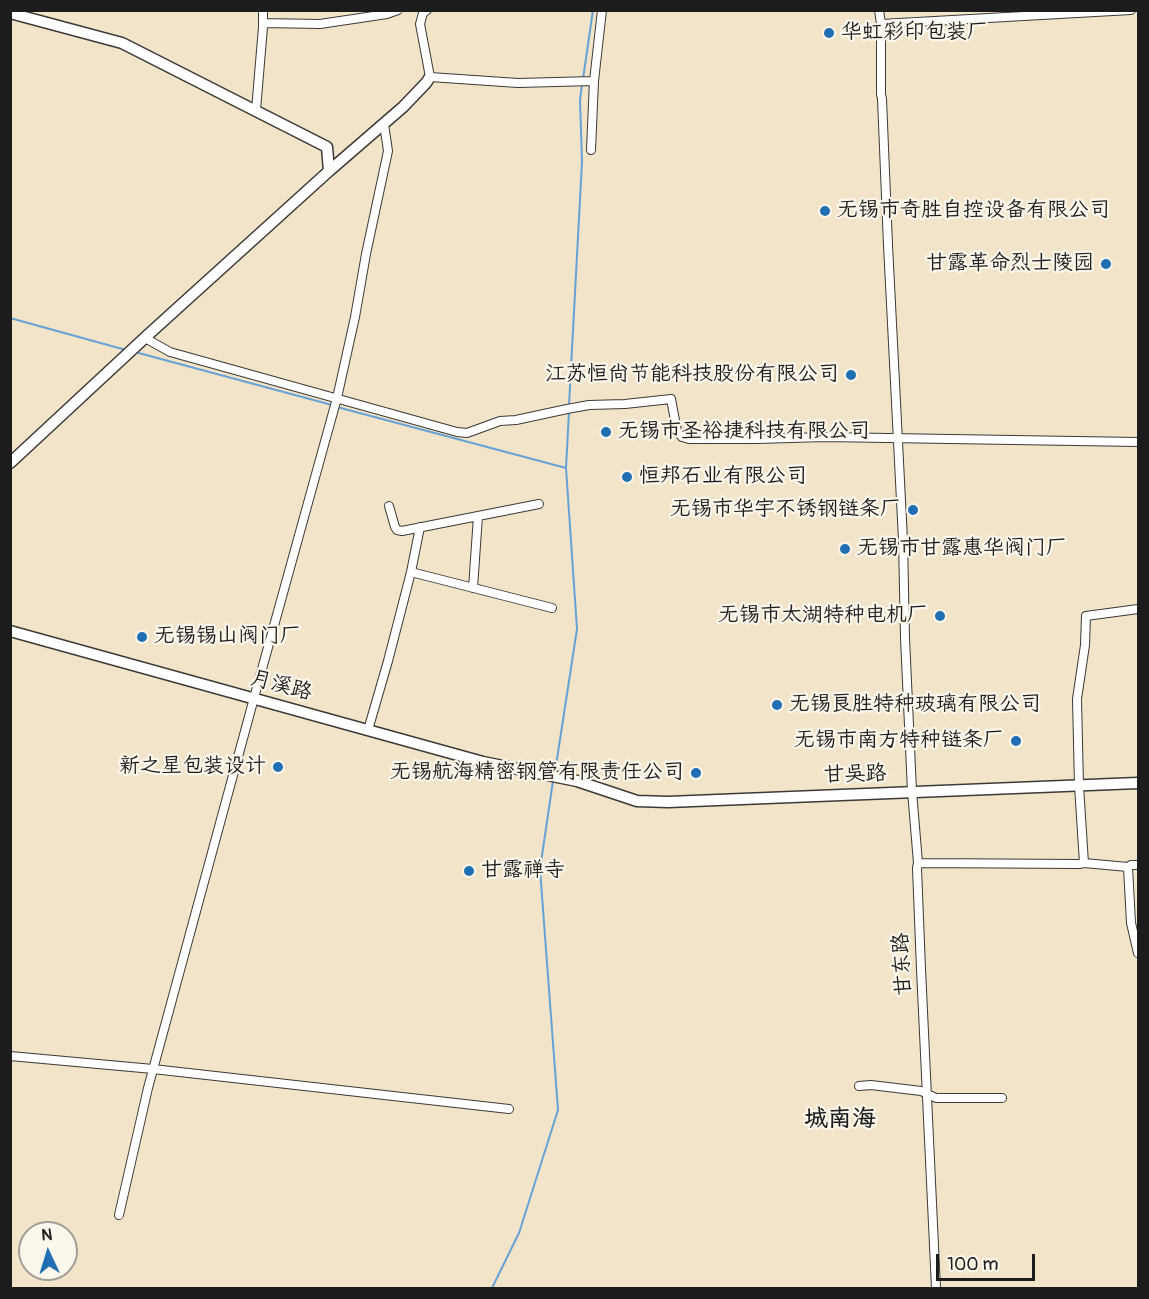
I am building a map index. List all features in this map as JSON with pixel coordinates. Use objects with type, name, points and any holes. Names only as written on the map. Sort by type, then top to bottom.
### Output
[{"type":"street","points":[[256,110],[263,10]]},
{"type":"street","points":[[263,23],[320,24],[387,14],[398,10]]},
{"type":"street","points":[[591,150],[591,81],[602,10]]},
{"type":"street","name":"甘东路","points":[[879,10],[881,94],[903,540],[905,638],[912,792],[918,863],[936,1288]]},
{"type":"street","points":[[881,24],[1131,10]]},
{"type":"street","points":[[10,463],[144,338],[403,107],[426,82],[430,77],[420,24],[423,12]]},
{"type":"street","points":[[10,13],[123,43],[327,147],[329,171]]},
{"type":"street","points":[[430,77],[518,83],[591,81]]},
{"type":"street","points":[[119,1215],[153,1069],[336,404],[388,151],[384,124]]},
{"type":"street","points":[[144,338],[170,352],[336,404],[457,432],[467,433],[500,421],[516,420],[567,408],[671,399],[677,431],[682,437],[689,439],[825,437],[1138,442]]},
{"type":"street","points":[[389,506],[394,527],[402,531],[538,504]]},
{"type":"street","points":[[473,588],[478,516]]},
{"type":"street","points":[[368,730],[411,572],[420,527]]},
{"type":"street","points":[[411,572],[552,608]]},
{"type":"street","points":[[1084,863],[1077,699],[1085,645],[1086,616],[1138,609]]},
{"type":"street","name":"月溪路","points":[[10,631],[483,762],[543,773]]},
{"type":"street","name":"甘吴路","points":[[543,773],[577,781],[637,801],[668,802],[1138,783]]},
{"type":"street","points":[[918,863],[1084,863],[1128,867],[1138,865]]},
{"type":"street","points":[[1128,867],[1131,923],[1138,953]]},
{"type":"street","points":[[10,1056],[153,1069],[509,1109]]},
{"type":"street","points":[[859,1086],[872,1085],[921,1091],[936,1098],[1002,1098]]},
{"type":"waterway","points":[[583,79],[593,10]]},
{"type":"waterway","points":[[569,405],[582,162],[580,100],[582,85]]},
{"type":"waterway","points":[[10,318],[126,350]]},
{"type":"waterway","points":[[135,352],[332,405]]},
{"type":"waterway","points":[[337,407],[566,468]]},
{"type":"waterway","points":[[555,772],[577,629],[566,468],[569,411]]},
{"type":"waterway","points":[[492,1288],[519,1233],[558,1110],[540,869],[553,781]]},
{"type":"place","name":"华虹彩印包装厂","points":[[829,33]]},
{"type":"place","name":"无锡市奇胜自控设备有限公司","points":[[825,211]]},
{"type":"place","name":"甘露革命烈士陵园","points":[[1106,264]]},
{"type":"place","name":"江苏恒尚节能科技股份有限公司","points":[[851,375]]},
{"type":"place","name":"无锡市圣裕捷科技有限公司","points":[[606,432]]},
{"type":"place","name":"恒邦石业有限公司","points":[[627,477]]},
{"type":"place","name":"无锡市华宇不锈钢链条厂","points":[[913,510]]},
{"type":"place","name":"无锡市甘露惠华阀门厂","points":[[845,549]]},
{"type":"place","name":"无锡市太湖特种电机厂","points":[[940,616]]},
{"type":"place","name":"无锡锡山阀门厂","points":[[142,637]]},
{"type":"place","name":"无锡良胜特种玻璃有限公司","points":[[777,705]]},
{"type":"place","name":"无锡市南方特种链条厂","points":[[1016,741]]},
{"type":"place","name":"新之星包装设计","points":[[278,767]]},
{"type":"place","name":"无锡航海精密钢管有限责任公司","points":[[696,773]]},
{"type":"place","name":"甘露禅寺","points":[[469,871]]},
{"type":"district","name":"城南海","points":[[840,1120]]}]
